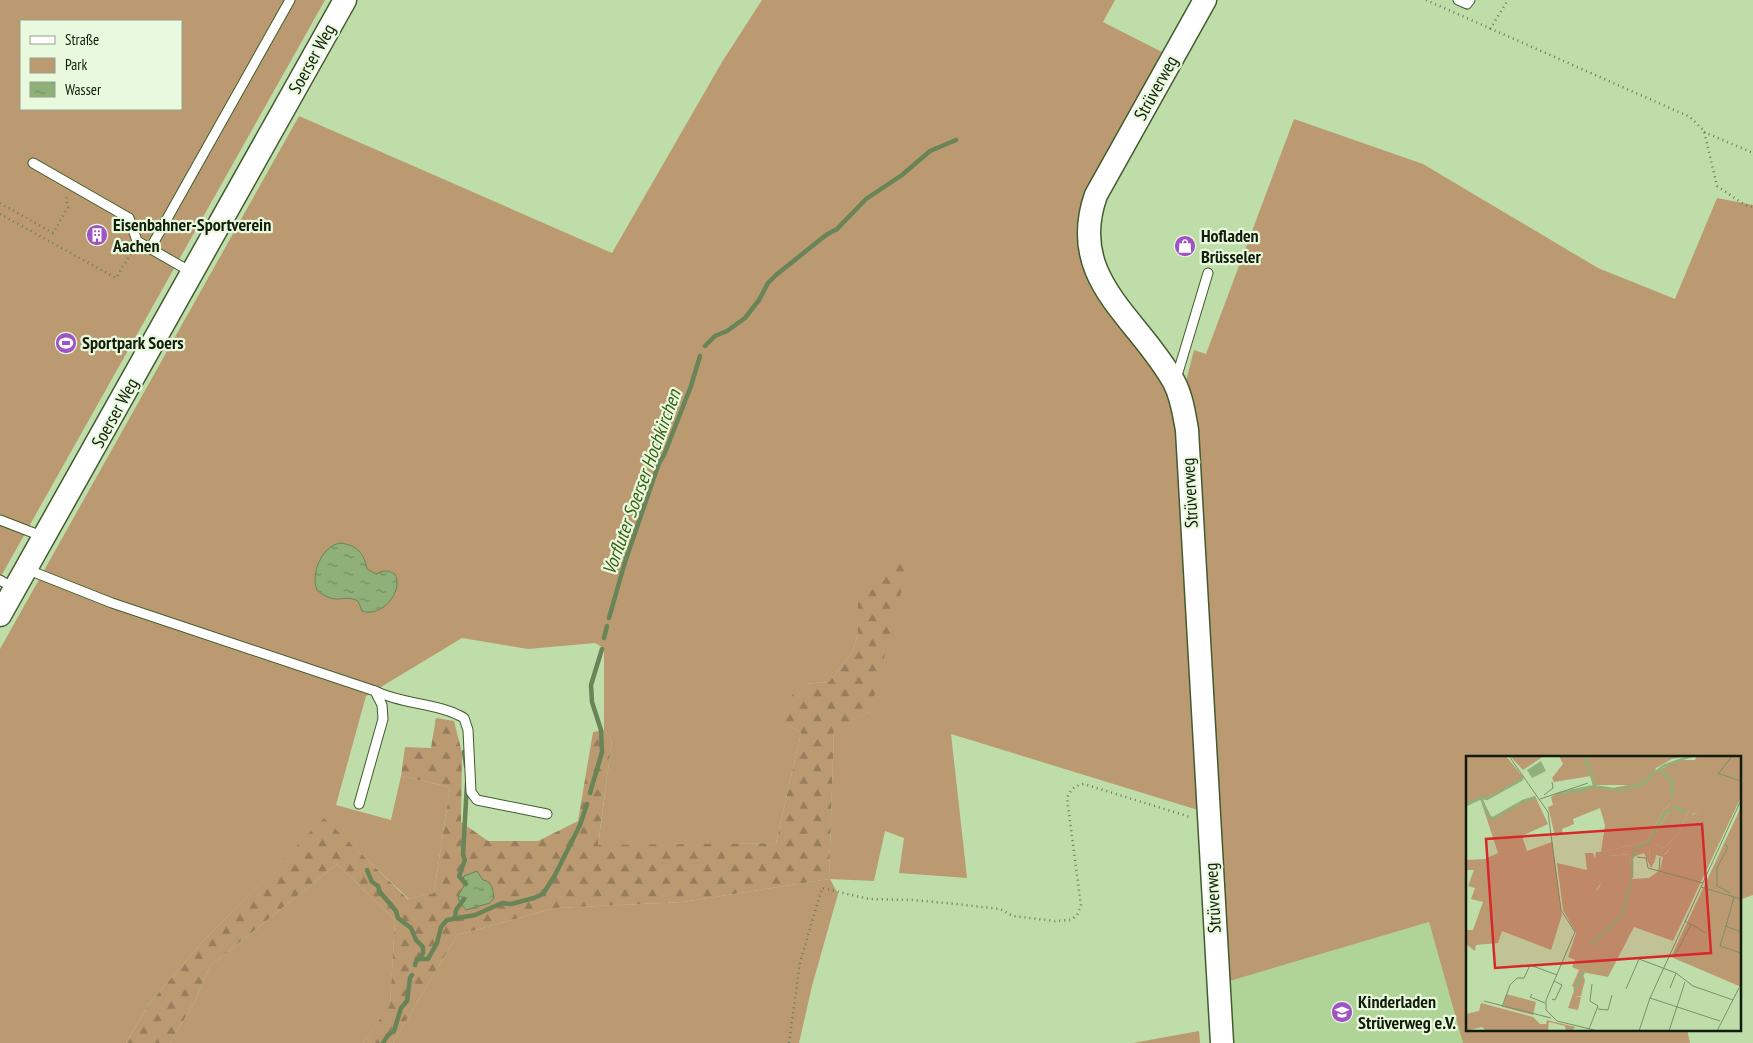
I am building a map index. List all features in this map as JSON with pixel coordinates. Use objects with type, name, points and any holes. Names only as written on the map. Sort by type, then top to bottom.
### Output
[{"type":"street","name":"Soerser Weg","points":[[0,615],[7,585],[26,568],[44,537],[345,0]]},
{"type":"street","name":"Strüverweg","points":[[1205,0],[1096,195],[1088,225],[1089,242],[1095,270],[1102,283],[1156,355],[1174,384],[1181,400],[1186,430],[1222,1043]]},
{"type":"lane","points":[[150,249],[290,0]]},
{"type":"lane","points":[[1458,0],[1467,4],[1470,0]]},
{"type":"lane","points":[[33,162],[129,218],[137,241],[193,273]]},
{"type":"lane","points":[[1174,384],[1208,273]]},
{"type":"lane","points":[[0,520],[44,537]]},
{"type":"lane","points":[[26,568],[112,603],[375,691],[390,699],[453,712],[464,718],[468,730],[471,792],[477,800],[547,814]]},
{"type":"lane","points":[[359,804],[384,719],[382,705],[375,691]]},
{"type":"path","points":[[1426,0],[1690,117],[1704,131],[1753,153]]},
{"type":"path","points":[[1490,29],[1508,0]]},
{"type":"path","points":[[1704,131],[1717,186],[1745,205],[1753,207]]},
{"type":"path","points":[[0,203],[53,233],[68,207],[66,199],[73,186]]},
{"type":"path","points":[[0,214],[116,278],[137,241]]},
{"type":"path","points":[[789,1043],[800,962],[822,888],[869,899],[913,900],[956,904],[1000,909],[1013,916],[1055,921],[1071,920],[1077,915],[1081,906],[1067,798],[1078,784],[1084,784],[1169,811],[1209,821]]},
{"type":"shaded area","name":"Kinderladen Strüverweg e.V.","points":[[1429,922],[1463,1043],[1231,1043],[1226,982]]},
{"type":"green space","name":"Sportpark Soers","points":[[0,0],[325,0],[0,578]]},
{"type":"green space","points":[[762,0],[1115,0],[1103,22],[1162,52],[1085,194],[1078,216],[1077,241],[1082,265],[1092,287],[1137,347],[1164,388],[1177,428],[1198,810],[951,734],[967,878],[899,873],[904,838],[885,831],[874,881],[830,879],[838,894],[812,986],[799,1043],[393,1043],[457,935],[555,908],[683,902],[829,879],[834,727],[870,712],[858,603],[858,633],[853,651],[829,682],[800,684],[786,723],[801,733],[776,843],[598,846],[612,740],[604,730],[604,648],[595,643],[528,649],[462,638],[366,696],[336,805],[391,820],[401,776],[450,787],[434,893],[409,899],[324,819],[204,940],[149,1004],[126,1043],[0,1043],[0,649],[299,116],[612,253],[722,62]]},
{"type":"green space","points":[[1294,119],[1423,164],[1598,268],[1675,299],[1717,198],[1753,205],[1753,895],[1740,900],[1740,756],[1466,756],[1466,1030],[1687,1030],[1690,1043],[1463,1043],[1429,922],[1226,982],[1184,389],[1194,350],[1206,354]]},
{"type":"green space","points":[[911,553],[870,712],[834,728],[829,879],[683,902],[555,908],[457,935],[393,1043],[363,1043],[390,1005],[395,920],[337,864],[210,966],[194,1003],[170,1043],[126,1043],[149,1004],[204,940],[324,818],[408,899],[434,893],[450,787],[401,776],[405,747],[431,748],[436,718],[454,721],[462,753],[461,822],[488,841],[538,841],[578,821],[593,732],[604,730],[612,740],[598,845],[776,843],[801,733],[786,723],[783,708],[800,684],[829,682],[853,651],[858,633],[858,603]]},
{"type":"green space","points":[[337,864],[395,920],[390,1006],[363,1043],[170,1043],[194,1003],[210,966]]},
{"type":"green space","points":[[1199,1031],[1200,1043],[1133,1043]]},
{"type":"water","points":[[340,543],[351,546],[359,551],[364,558],[367,569],[376,574],[386,571],[395,574],[397,581],[394,595],[383,607],[376,611],[362,611],[358,601],[348,598],[330,598],[317,590],[315,576],[319,562],[328,549]]},
{"type":"water","points":[[477,871],[483,880],[490,884],[494,898],[490,903],[466,910],[459,901],[458,896],[464,886],[462,881],[464,876]]},
{"type":"waterway","name":"Vorfluter Soerser Hochkirchen","points":[[705,346],[715,336],[727,331],[745,318],[759,300],[768,283],[776,275],[826,235],[837,229],[866,199],[902,175],[930,151],[956,140]]},
{"type":"waterway","name":"Vorfluter Soerser Hochkirchen","points":[[609,618],[625,562],[659,463],[664,455],[691,386],[700,356]]},
{"type":"waterway","name":"Vorfluter Soerser Hochkirchen","points":[[604,638],[607,626]]},
{"type":"waterway","name":"Vorfluter Soerser Hochkirchen","points":[[590,793],[602,752],[601,730],[592,702],[591,685],[602,649]]},
{"type":"waterway","points":[[464,752],[466,766]]},
{"type":"waterway","points":[[466,884],[459,876],[465,860],[463,855],[467,783]]},
{"type":"waterway","name":"Vorfluter Soerser Hochkirchen","points":[[415,965],[417,959],[428,959],[437,943],[441,927],[447,920],[475,915],[502,903],[511,904],[543,894],[555,875],[580,825],[587,804]]},
{"type":"waterway","points":[[367,870],[372,882],[378,886],[380,892],[396,911],[398,918],[411,928],[416,940],[423,947],[423,953],[419,959]]},
{"type":"waterway","points":[[455,918],[456,910],[464,899]]},
{"type":"waterway","name":"Vorfluter Soerser Hochkirchen","points":[[383,1043],[388,1035],[394,1031],[401,1008],[407,1001],[412,975]]},
{"type":"place","name":"Eisenbahner-Sportverein Aachen","points":[[97,235]]},
{"type":"place","name":"Hofladen Brüsseler","points":[[1185,246]]},
{"type":"place","name":"Sportpark Soers","points":[[66,343]]},
{"type":"place","name":"Kinderladen Strüverweg e.V.","points":[[1342,1012]]}]
